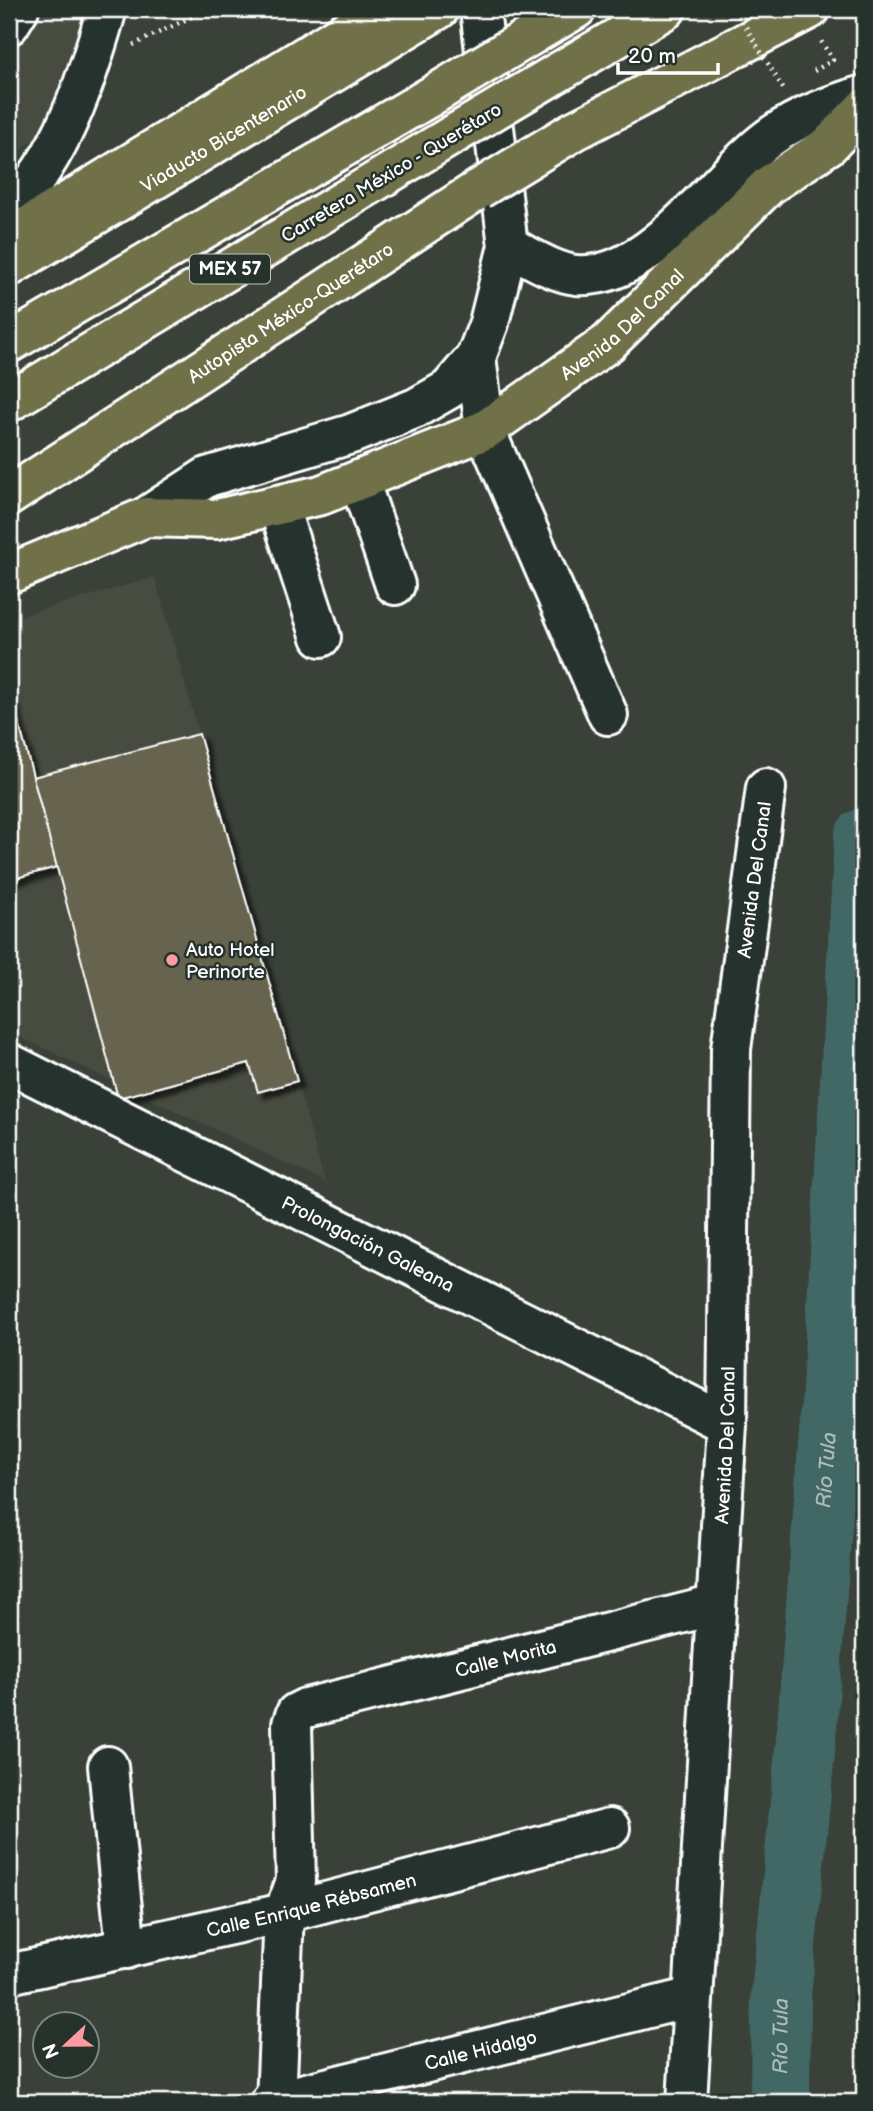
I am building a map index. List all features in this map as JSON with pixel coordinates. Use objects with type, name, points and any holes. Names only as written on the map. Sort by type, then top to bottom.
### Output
[{"type":"main road","name":"Viaducto Bicentenario","points":[[9,267],[439,9]]},
{"type":"main road","name":"MEX 57","points":[[9,344],[576,9]]},
{"type":"main road","name":"Carretera México - Querétaro","points":[[9,402],[666,9]]},
{"type":"main road","name":"Autopista México-Querétaro","points":[[9,496],[479,189],[574,131],[810,9]]},
{"type":"main road","points":[[9,238],[381,10]]},
{"type":"main road","name":"Avenida Del Canal","points":[[146,517],[217,519],[321,495],[485,429],[608,343],[769,185],[846,142],[864,108]]},
{"type":"main road","points":[[9,574],[146,517]]},
{"type":"street","points":[[9,25],[19,9]]},
{"type":"street","points":[[9,211],[23,195],[65,132],[90,66],[107,9]]},
{"type":"street","points":[[146,517],[207,477],[351,434],[416,408],[449,389],[476,357],[489,323],[508,246],[480,9]]},
{"type":"street","points":[[508,246],[552,268],[577,275],[613,270],[654,247],[775,133],[826,106],[864,95]]},
{"type":"street","points":[[476,357],[485,429],[608,715]]},
{"type":"street","points":[[359,480],[395,585]]},
{"type":"street","points":[[278,505],[321,636]]},
{"type":"street","name":"Avenida Del Canal","points":[[687,2102],[727,1424],[731,1049],[766,788]]},
{"type":"street","name":"Prolongación Galeana","points":[[9,1063],[727,1424]]},
{"type":"street","name":"Calle Morita","points":[[284,1913],[296,1881],[292,1724],[296,1713],[306,1708],[716,1605]]},
{"type":"street","points":[[107,1766],[126,1949]]},
{"type":"street","name":"Calle Enrique Rébsamen","points":[[9,1974],[284,1913],[610,1828]]},
{"type":"street","points":[[274,2102],[284,1913]]},
{"type":"street","name":"Calle Hidalgo","points":[[274,2102],[693,1997]]},
{"type":"path","points":[[90,66],[208,9]]},
{"type":"path","points":[[735,9],[784,90]]},
{"type":"shaded area","points":[[9,9],[97,9],[43,131],[9,161]]},
{"type":"shaded area","points":[[155,577],[325,1182],[9,1032],[9,619]]},
{"type":"building","points":[[12,697],[57,867],[9,880],[9,699]]},
{"type":"building","name":"Auto Hotel Perinorte","points":[[199,734],[297,1081],[258,1092],[249,1063],[118,1098],[33,777]]},
{"type":"waterway","name":"Río Tula","points":[[780,2102],[781,1995],[805,1752],[831,1407],[864,838]]},
{"type":"place","name":"Auto Hotel Perinorte","points":[[172,960]]}]
